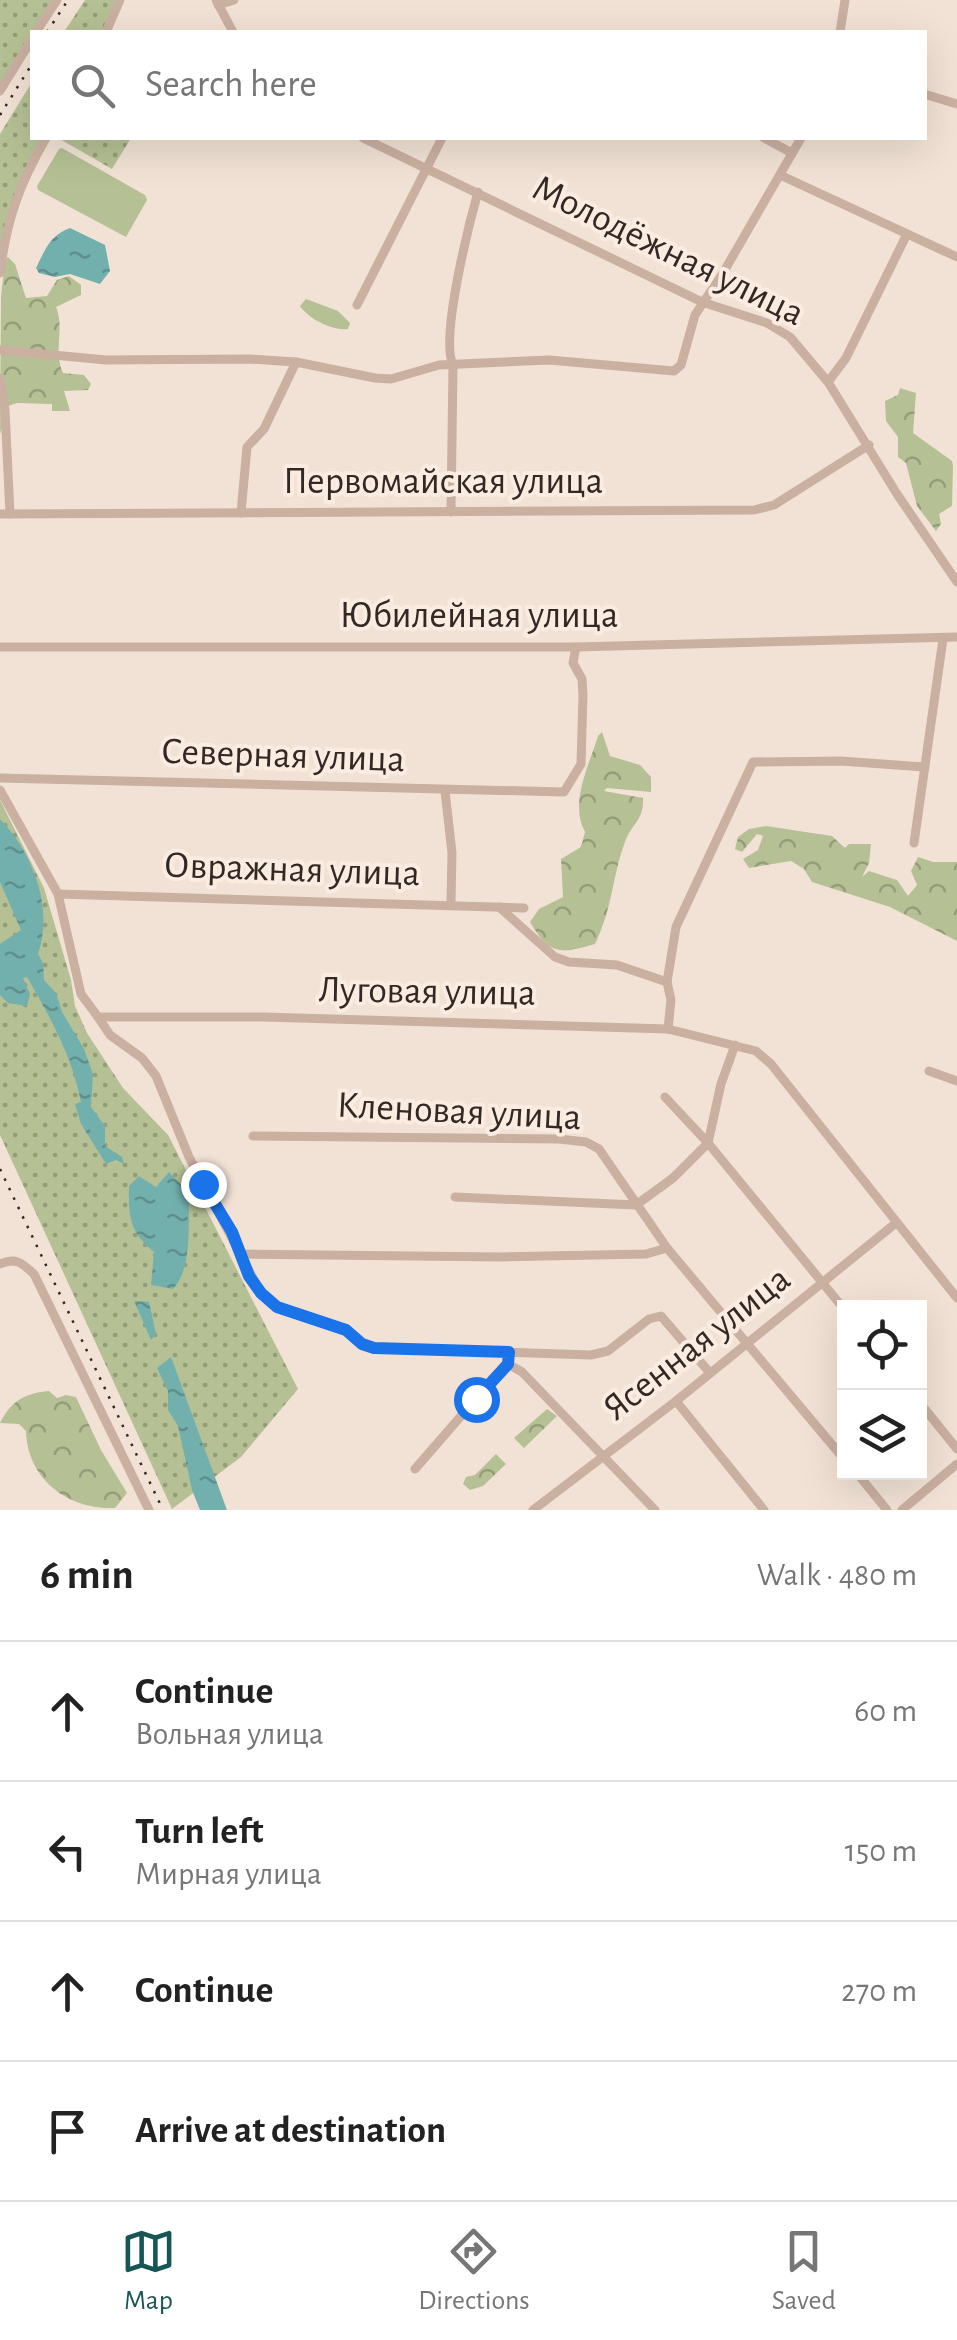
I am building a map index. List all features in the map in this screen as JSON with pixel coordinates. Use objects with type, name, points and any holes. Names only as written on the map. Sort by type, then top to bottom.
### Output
[{"type":"street","points":[[38,30],[57,0]]},
{"type":"street","points":[[107,30],[120,0]]},
{"type":"street","points":[[231,30],[217,3],[234,0]]},
{"type":"street","points":[[840,30],[845,0]]},
{"type":"street","points":[[0,91],[30,42]]},
{"type":"street","points":[[927,95],[957,104]]},
{"type":"street","points":[[0,273],[16,195],[45,140]]},
{"type":"street","name":"Молодёжная улица","points":[[367,140],[702,302],[780,330],[802,348],[828,382],[957,582]]},
{"type":"street","points":[[358,305],[441,140]]},
{"type":"street","points":[[768,140],[792,153]]},
{"type":"street","points":[[0,350],[106,360],[249,358],[296,362],[375,378],[391,378],[439,365],[549,360],[674,371],[681,365],[702,302],[723,274],[800,140]]},
{"type":"street","points":[[780,175],[957,258]]},
{"type":"street","points":[[451,512],[450,328],[478,192]]},
{"type":"street","points":[[828,382],[846,358],[907,234]]},
{"type":"street","points":[[241,513],[247,448],[264,429],[296,362]]},
{"type":"street","points":[[0,378],[6,410],[5,514]]},
{"type":"street","name":"Первомайская улица","points":[[5,514],[765,508],[869,445]]},
{"type":"street","name":"Юбилейная улица","points":[[0,647],[576,646],[957,636]]},
{"type":"street","points":[[914,843],[943,638]]},
{"type":"street","name":"Северная улица","points":[[0,778],[564,792],[581,764],[583,695],[582,679],[574,663],[576,646]]},
{"type":"street","points":[[668,1030],[667,982],[676,927],[753,762],[924,767]]},
{"type":"street","points":[[0,790],[58,894],[81,994],[110,1034],[142,1058],[156,1076],[188,1157],[249,1276],[277,1307],[346,1330],[362,1344],[374,1348],[554,1356],[604,1353],[648,1319],[661,1316],[710,1373]]},
{"type":"street","points":[[445,791],[452,854],[451,903]]},
{"type":"street","name":"Овражная улица","points":[[58,894],[524,908]]},
{"type":"street","points":[[499,907],[555,957],[569,962],[618,965],[667,982]]},
{"type":"street","name":"Луговая улица","points":[[96,1016],[264,1017],[668,1030],[736,1045],[756,1051],[771,1064],[896,1223]]},
{"type":"street","points":[[455,1197],[636,1205],[673,1178],[708,1143],[721,1084],[736,1045]]},
{"type":"street","points":[[928,1071],[957,1081]]},
{"type":"street","points":[[665,1097],[708,1143],[837,1301]]},
{"type":"street","name":"Кленовая улица","points":[[254,1136],[586,1142],[599,1149],[668,1248],[837,1451]]},
{"type":"street","points":[[896,1223],[957,1298]]},
{"type":"street","name":"Ясенная улица","points":[[533,1510],[676,1401],[896,1223]]},
{"type":"street","points":[[241,1254],[558,1256],[646,1254],[668,1248]]},
{"type":"street","points":[[0,1264],[10,1260],[21,1262],[34,1274],[149,1510]]},
{"type":"street","points":[[415,1470],[508,1364],[509,1352]]},
{"type":"street","points":[[508,1364],[522,1372],[655,1510]]},
{"type":"street","points":[[676,1401],[764,1510]]},
{"type":"street","points":[[927,1412],[957,1449]]},
{"type":"street","points":[[902,1510],[957,1464]]},
{"type":"street","points":[[862,1480],[886,1510]]},
{"type":"green space","points":[[0,0],[60,0],[30,30],[30,47],[0,95]]},
{"type":"green space","points":[[85,0],[121,0],[107,30],[65,30]]},
{"type":"green space","points":[[30,85],[30,140],[45,140],[15,195],[0,273],[0,134]]},
{"type":"green space","points":[[61,140],[130,140],[112,169]]},
{"type":"green space","points":[[62,148],[145,195],[147,200],[126,237],[38,190]]},
{"type":"green space","points":[[8,257],[15,264],[26,298],[47,296],[57,280],[69,276],[81,285],[81,295],[56,307],[59,356],[63,373],[84,375],[91,384],[88,390],[64,391],[70,411],[52,411],[52,404],[8,406],[0,434],[1,297]]},
{"type":"green space","points":[[306,299],[338,311],[350,323],[348,329],[328,326],[309,315],[300,306]]},
{"type":"green space","points":[[900,388],[916,393],[913,433],[952,461],[952,506],[939,514],[941,524],[936,531],[917,506],[906,463],[898,457],[898,437],[886,421],[885,401],[898,395]]},
{"type":"green space","points":[[602,732],[610,756],[640,765],[651,777],[651,792],[607,788],[604,791],[643,798],[642,812],[625,842],[595,944],[557,950],[544,941],[530,922],[539,909],[563,897],[561,859],[581,847],[585,832],[580,797]]},
{"type":"green space","points":[[0,800],[44,888],[75,1006],[87,1033],[123,1088],[168,1135],[298,1389],[241,1457],[172,1509],[0,1135]]},
{"type":"green space","points":[[766,826],[832,836],[845,848],[849,844],[871,844],[869,863],[862,877],[869,871],[897,880],[908,896],[917,885],[911,871],[918,857],[933,862],[957,862],[957,941],[890,907],[812,882],[804,869],[791,861],[749,868],[743,859],[758,850],[763,836],[757,834],[742,852],[735,849],[738,837],[749,829]]},
{"type":"green space","points":[[49,1391],[57,1398],[76,1397],[127,1493],[115,1508],[81,1503],[53,1488],[34,1463],[26,1431],[19,1424],[0,1423],[20,1400]]},
{"type":"green space","points":[[547,1409],[557,1416],[524,1448],[514,1438]]},
{"type":"green space","points":[[496,1454],[506,1464],[483,1486],[470,1490],[463,1484],[466,1477],[475,1475]]},
{"type":"water","points":[[70,228],[105,245],[110,271],[100,284],[70,274],[55,277],[39,273],[36,268],[53,239]]},
{"type":"water","points":[[0,819],[31,865],[42,900],[38,954],[44,980],[56,993],[62,1012],[84,1049],[93,1074],[91,1107],[105,1126],[105,1146],[122,1157],[124,1164],[116,1160],[106,1164],[81,1124],[75,1104],[81,1102],[72,1069],[27,977],[23,978],[30,994],[27,1006],[8,1003],[0,995],[0,944],[21,930],[0,882]]},
{"type":"water","points":[[169,1172],[189,1193],[187,1257],[173,1289],[151,1285],[154,1252],[135,1231],[129,1206],[129,1186],[139,1176],[156,1187]]},
{"type":"water","points":[[134,1301],[149,1302],[156,1334],[151,1340]]},
{"type":"water","points":[[171,1357],[227,1510],[200,1510],[192,1490],[178,1426],[168,1410],[168,1391],[157,1368]]},
{"type":"railway","points":[[48,30],[68,0]]},
{"type":"railway","points":[[0,115],[30,67]]},
{"type":"railway","points":[[0,1169],[163,1510]]},
{"type":"route","points":[[203,1184],[232,1232],[249,1276],[277,1307],[346,1330],[362,1344],[374,1348],[509,1352],[508,1364],[476,1399]]}]
